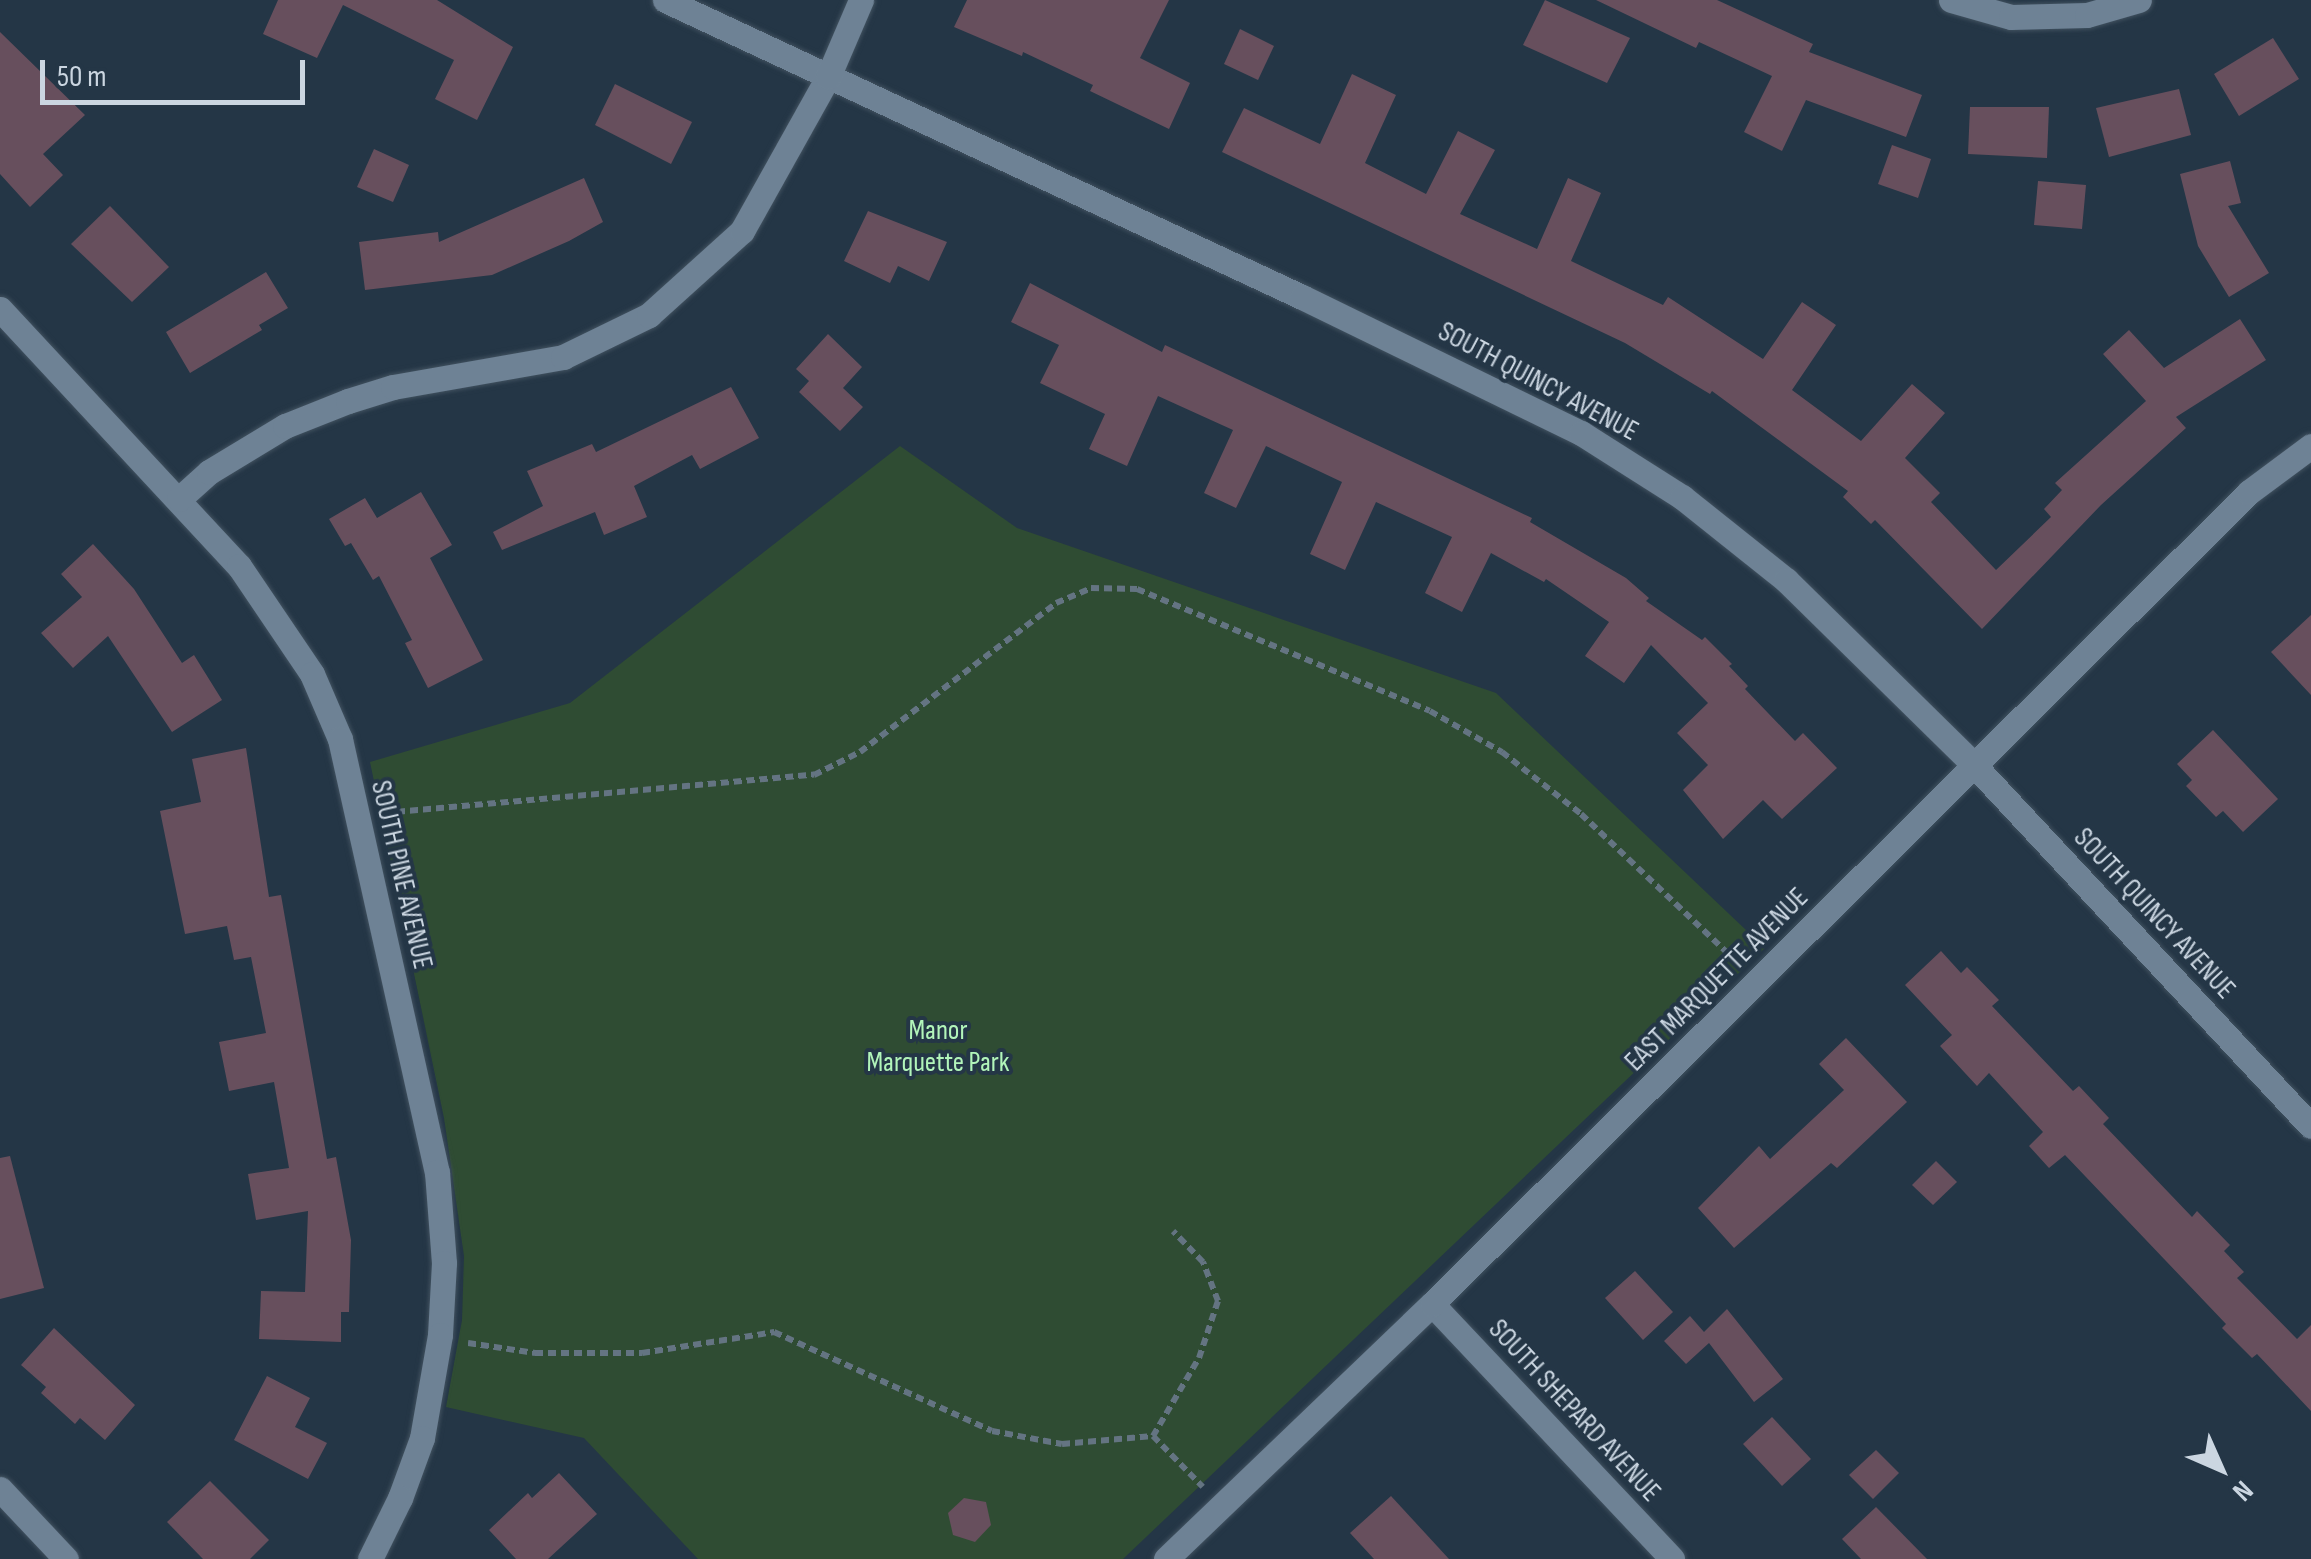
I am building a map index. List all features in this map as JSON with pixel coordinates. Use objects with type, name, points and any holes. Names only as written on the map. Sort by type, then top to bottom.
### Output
[{"type":"street","name":"SOUTH QUINCY AVENUE","points":[[665,0],[1302,297],[1581,433],[1682,497],[1786,580],[1975,766],[2311,1126]]},
{"type":"street","points":[[179,498],[210,472],[286,426],[348,401],[392,387],[562,357],[649,314],[742,231],[828,78],[861,0]]},
{"type":"street","points":[[1951,0],[2011,16],[2088,15],[2139,0]]},
{"type":"street","name":"SOUTH PINE AVENUE","points":[[0,309],[239,566],[312,674],[340,739],[437,1172],[444,1263],[440,1335],[422,1438],[400,1498],[370,1559]]},
{"type":"street","name":"EAST MARQUETTE AVENUE","points":[[1166,1559],[1432,1304],[2249,492],[2311,446]]},
{"type":"street","name":"SOUTH SHEPARD AVENUE","points":[[1432,1304],[1672,1559]]},
{"type":"street","points":[[0,1489],[66,1559]]},
{"type":"path","points":[[358,818],[402,809],[814,775],[860,752],[1056,603],[1090,588],[1137,589],[1430,711],[1502,752],[1671,895],[1757,983]]},
{"type":"path","points":[[1153,1436],[1199,1358],[1218,1301],[1203,1262],[1173,1232]]},
{"type":"path","points":[[461,1342],[536,1352],[642,1353],[774,1332],[992,1432],[1062,1444],[1153,1436]]},
{"type":"path","points":[[1153,1436],[1221,1506]]},
{"type":"green space","name":"Manor Marquette Park","points":[[900,446],[1017,528],[1496,693],[1765,948],[1123,1559],[698,1559],[584,1438],[446,1407],[462,1320],[464,1256],[444,1118],[370,762],[570,703]]},
{"type":"building","points":[[278,0],[437,0],[513,47],[477,120],[435,99],[454,60],[343,5],[317,58],[263,34]]},
{"type":"building","points":[[967,0],[1169,0],[1140,58],[1190,83],[1169,129],[1090,91],[1093,85],[1023,52],[1022,56],[954,27]]},
{"type":"building","points":[[1545,0],[1630,38],[1607,83],[1523,45]]},
{"type":"building","points":[[1596,0],[1717,0],[1813,44],[1809,52],[1922,95],[1906,137],[1806,100],[1782,151],[1744,132],[1772,76],[1699,42],[1696,48]]},
{"type":"building","points":[[1240,29],[1274,46],[1258,80],[1224,64]]},
{"type":"building","points":[[0,32],[85,115],[43,154],[63,175],[30,207],[0,174]]},
{"type":"building","points":[[2273,38],[2299,79],[2239,116],[2214,74]]},
{"type":"building","points":[[1352,74],[1396,95],[1365,163],[1426,194],[1458,131],[1495,150],[1460,214],[1537,249],[1568,178],[1601,193],[1571,261],[1663,305],[1668,297],[1763,359],[1802,302],[1836,325],[1792,390],[1861,441],[1912,384],[1945,413],[1905,458],[1940,493],[1931,502],[1996,570],[2051,517],[2044,509],[2062,490],[2055,483],[2146,401],[2103,354],[2129,330],[2164,368],[2240,319],[2266,360],[2176,417],[2186,428],[2101,505],[1982,629],[1875,520],[1871,524],[1843,497],[1848,491],[1712,391],[1710,394],[1625,343],[1222,152],[1244,108],[1320,144]]},
{"type":"building","points":[[615,84],[692,122],[671,164],[595,125]]},
{"type":"building","points":[[2179,89],[2191,135],[2109,157],[2096,108]]},
{"type":"building","points":[[1970,107],[2049,107],[2047,158],[1968,154]]},
{"type":"building","points":[[1892,145],[1931,159],[1918,198],[1878,184]]},
{"type":"building","points":[[374,149],[409,165],[393,202],[357,187]]},
{"type":"building","points":[[2230,161],[2241,203],[2228,206],[2269,273],[2229,297],[2198,246],[2180,174]]},
{"type":"building","points":[[584,178],[603,222],[569,241],[492,275],[365,290],[359,242],[438,232],[439,242]]},
{"type":"building","points":[[2038,181],[2086,185],[2082,229],[2034,225]]},
{"type":"building","points":[[110,206],[169,267],[132,302],[71,244]]},
{"type":"building","points":[[868,211],[947,242],[929,281],[898,266],[890,283],[844,261]]},
{"type":"building","points":[[266,272],[288,308],[259,325],[262,330],[190,373],[166,332]]},
{"type":"building","points":[[1030,283],[1162,352],[1165,345],[1532,518],[1530,522],[1626,578],[1649,598],[1646,601],[1702,640],[1705,637],[1732,664],[1729,666],[1748,686],[1745,689],[1795,741],[1803,733],[1837,768],[1782,819],[1763,800],[1723,839],[1683,790],[1708,765],[1677,733],[1708,703],[1651,645],[1624,683],[1585,656],[1609,622],[1546,579],[1544,582],[1491,553],[1462,612],[1425,593],[1452,537],[1376,502],[1345,570],[1310,554],[1342,482],[1266,446],[1236,508],[1204,493],[1233,430],[1158,396],[1127,466],[1089,449],[1105,414],[1040,383],[1059,345],[1011,322]]},
{"type":"building","points":[[828,334],[862,367],[843,388],[863,407],[840,431],[799,392],[809,381],[796,369]]},
{"type":"building","points":[[731,387],[759,438],[700,469],[692,455],[634,486],[647,517],[604,535],[595,512],[502,550],[493,532],[543,506],[527,471],[592,444],[596,452]]},
{"type":"building","points":[[421,492],[452,545],[430,558],[483,660],[428,688],[405,643],[412,640],[379,576],[373,580],[351,543],[345,546],[329,519],[365,498],[377,518]]},
{"type":"building","points":[[93,544],[134,589],[182,663],[194,655],[222,700],[172,732],[108,636],[73,668],[41,633],[82,597],[61,574]]},
{"type":"building","points":[[2311,615],[2311,695],[2271,652]]},
{"type":"building","points":[[2213,730],[2278,799],[2243,832],[2223,811],[2216,817],[2186,786],[2192,780],[2177,764]]},
{"type":"building","points":[[246,748],[269,897],[281,895],[327,1159],[336,1157],[351,1240],[349,1312],[341,1312],[341,1342],[259,1339],[261,1291],[305,1292],[308,1211],[256,1220],[248,1174],[289,1168],[274,1082],[229,1091],[219,1042],[266,1033],[251,957],[234,960],[227,926],[185,934],[160,811],[201,802],[192,759]]},
{"type":"building","points":[[1941,951],[1961,973],[1967,967],[1999,1000],[1992,1006],[2073,1091],[2079,1086],[2109,1118],[2103,1124],[2192,1217],[2197,1211],[2230,1245],[2224,1251],[2244,1272],[2237,1278],[2297,1339],[2311,1325],[2311,1411],[2257,1354],[2252,1358],[2222,1328],[2226,1324],[2065,1155],[2049,1168],[2029,1146],[2043,1132],[1989,1073],[1977,1086],[1940,1046],[1952,1035],[1905,985]]},
{"type":"building","points":[[1846,1038],[1907,1102],[1837,1168],[1831,1163],[1734,1248],[1698,1208],[1759,1146],[1770,1159],[1844,1090],[1819,1064]]},
{"type":"building","points":[[10,1156],[44,1288],[0,1299],[0,1158]]},
{"type":"building","points":[[1936,1161],[1957,1182],[1933,1205],[1912,1185]]},
{"type":"building","points":[[1635,1271],[1673,1312],[1643,1340],[1605,1298]]},
{"type":"building","points":[[1727,1309],[1783,1379],[1754,1402],[1709,1343],[1686,1364],[1664,1341],[1690,1316],[1704,1332]]},
{"type":"building","points":[[54,1328],[135,1405],[105,1440],[80,1418],[75,1424],[41,1393],[46,1387],[21,1365]]},
{"type":"building","points":[[267,1376],[310,1398],[295,1427],[327,1443],[308,1479],[234,1440]]},
{"type":"building","points":[[1772,1417],[1811,1459],[1782,1486],[1743,1444]]},
{"type":"building","points":[[1876,1450],[1899,1473],[1873,1499],[1849,1475]]},
{"type":"building","points":[[559,1473],[597,1514],[548,1559],[516,1559],[489,1530],[528,1493],[532,1498]]},
{"type":"building","points":[[210,1481],[269,1540],[250,1559],[203,1559],[167,1522]]},
{"type":"building","points":[[1391,1496],[1449,1559],[1374,1559],[1350,1533]]},
{"type":"building","points":[[964,1498],[986,1502],[991,1525],[975,1542],[953,1535],[948,1513]]},
{"type":"building","points":[[1876,1507],[1927,1559],[1861,1559],[1842,1539]]}]
